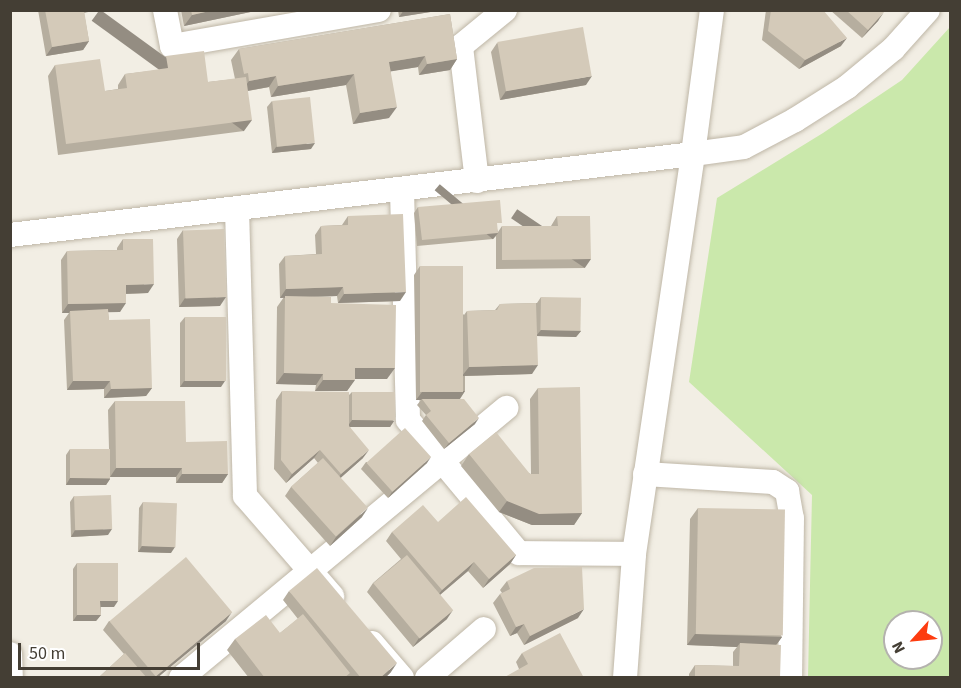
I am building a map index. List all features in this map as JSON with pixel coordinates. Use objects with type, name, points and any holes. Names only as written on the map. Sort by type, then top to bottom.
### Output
[{"type":"street","points":[[165,10],[172,46],[380,10]]},
{"type":"street","points":[[477,181],[461,46],[506,10]]},
{"type":"street","points":[[625,678],[634,554],[712,10]]},
{"type":"street","points":[[10,235],[402,190],[744,147],[795,120],[847,87],[893,49],[928,10]]},
{"type":"street","points":[[402,190],[408,420],[519,553],[634,554]]},
{"type":"street","points":[[237,209],[245,496],[402,678]]},
{"type":"street","points":[[181,678],[507,408]]},
{"type":"street","points":[[645,474],[773,482],[787,491],[792,518],[790,678]]},
{"type":"street","points":[[426,678],[484,629]]},
{"type":"street","points":[[10,654],[11,678]]},
{"type":"green space","points":[[950,27],[950,677],[808,677],[812,495],[689,382],[717,198],[823,133],[902,80]]},
{"type":"building","points":[[45,10],[84,10],[89,41],[52,47]]},
{"type":"building","points":[[191,10],[214,10],[192,15]]},
{"type":"building","points":[[771,10],[823,10],[847,38],[805,60],[768,31]]},
{"type":"building","points":[[846,10],[882,10],[884,12],[868,30]]},
{"type":"building","points":[[450,14],[457,59],[427,64],[425,56],[389,62],[397,107],[360,113],[354,74],[278,86],[276,76],[249,81],[248,73],[244,74],[239,49]]},
{"type":"building","points":[[583,27],[592,76],[506,91],[497,42]]},
{"type":"building","points":[[204,51],[208,82],[246,77],[252,120],[66,144],[55,65],[100,59],[105,91],[127,88],[125,74],[168,68],[166,56]]},
{"type":"building","points":[[310,97],[315,143],[277,147],[272,101]]},
{"type":"building","points":[[500,200],[502,223],[497,223],[498,233],[422,240],[418,207]]},
{"type":"building","points":[[403,214],[406,292],[344,294],[343,287],[286,289],[285,256],[322,254],[321,226],[348,225],[348,216]]},
{"type":"building","points":[[557,216],[590,216],[591,259],[502,260],[502,226],[558,226]]},
{"type":"building","points":[[224,229],[226,297],[185,298],[183,230]]},
{"type":"building","points":[[123,239],[153,239],[154,284],[126,285],[126,303],[68,304],[67,251],[123,250]]},
{"type":"building","points":[[420,266],[463,266],[463,392],[420,392]]},
{"type":"building","points":[[285,296],[331,297],[331,303],[396,305],[395,368],[355,368],[355,380],[323,380],[323,374],[284,373]]},
{"type":"building","points":[[541,297],[581,298],[580,331],[540,330]]},
{"type":"building","points":[[536,303],[538,365],[469,367],[467,311],[497,310],[500,304]]},
{"type":"building","points":[[108,309],[109,320],[150,319],[152,388],[111,389],[110,381],[73,381],[70,311]]},
{"type":"building","points":[[185,317],[226,317],[226,381],[185,381]]},
{"type":"building","points":[[580,387],[582,513],[539,514],[507,501],[469,454],[496,432],[530,474],[539,474],[538,388]]},
{"type":"building","points":[[282,391],[349,392],[349,426],[369,450],[341,474],[320,450],[292,474],[281,460]]},
{"type":"building","points":[[352,392],[395,392],[395,420],[352,420]]},
{"type":"building","points":[[422,399],[464,399],[479,418],[449,443],[426,415],[431,411]]},
{"type":"building","points":[[115,401],[185,401],[186,442],[227,441],[228,474],[182,474],[182,468],[116,468]]},
{"type":"building","points":[[405,428],[431,457],[392,492],[366,463]]},
{"type":"building","points":[[70,449],[110,449],[110,478],[70,478]]},
{"type":"building","points":[[323,458],[368,508],[336,537],[291,487]]},
{"type":"building","points":[[111,495],[112,529],[75,530],[74,496]]},
{"type":"building","points":[[466,497],[516,555],[489,579],[474,562],[442,590],[392,532],[423,505],[438,522]]},
{"type":"building","points":[[143,502],[177,503],[175,547],[141,546]]},
{"type":"building","points":[[698,508],[785,510],[783,635],[696,634]]},
{"type":"building","points":[[407,555],[453,610],[420,638],[373,583]]},
{"type":"building","points":[[186,557],[232,612],[156,676],[109,621]]},
{"type":"building","points":[[77,563],[118,563],[118,601],[100,601],[101,615],[77,615]]},
{"type":"building","points":[[582,567],[584,609],[530,636],[524,624],[516,627],[500,594],[510,589],[507,581],[534,568]]},
{"type":"building","points":[[317,568],[397,663],[380,678],[361,678],[289,591]]},
{"type":"building","points":[[303,614],[350,673],[344,678],[265,678],[235,639],[266,615],[280,633]]},
{"type":"building","points":[[560,633],[584,678],[503,678],[528,664],[522,653]]},
{"type":"building","points":[[740,643],[781,645],[780,678],[695,678],[695,665],[739,666]]},
{"type":"building","points":[[125,653],[147,678],[98,678]]}]
